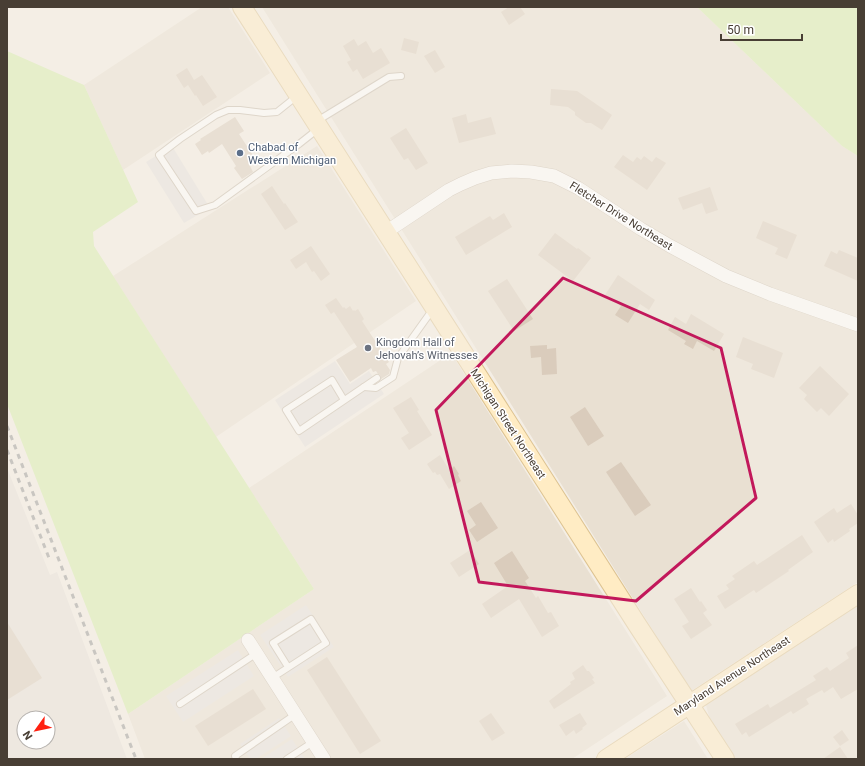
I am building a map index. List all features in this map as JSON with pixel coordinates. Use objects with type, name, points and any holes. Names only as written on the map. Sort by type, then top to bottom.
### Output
[{"type":"main road","name":"Michigan Street Northeast","points":[[242,7],[725,759]]},
{"type":"main road","name":"Maryland Avenue Northeast","points":[[606,759],[858,594]]},
{"type":"street","name":"Fletcher Drive Northeast","points":[[386,232],[449,190],[475,178],[491,173],[512,171],[531,172],[554,176],[578,188],[670,246],[726,276],[858,325]]},
{"type":"street","points":[[248,640],[324,759]]},
{"type":"lane","points":[[298,95],[276,112],[264,113],[228,110],[216,115],[159,155],[196,212],[215,205],[299,144],[317,125],[389,77],[401,76]]},
{"type":"lane","points":[[364,387],[376,388],[393,377],[398,358],[434,307]]},
{"type":"lane","points":[[344,400],[332,380],[286,410],[299,430],[364,387],[377,378]]},
{"type":"lane","points":[[272,678],[288,668],[326,643],[311,619],[273,643],[288,668]]},
{"type":"lane","points":[[180,704],[256,653]]},
{"type":"lane","points":[[236,759],[235,756],[296,714]]},
{"type":"lane","points":[[287,759],[313,742]]},
{"type":"highlighted area","points":[[563,278],[721,348],[756,498],[636,601],[479,582],[436,410]]},
{"type":"shaded area","points":[[202,7],[228,7],[270,73],[123,170],[84,85]]},
{"type":"shaded area","points":[[262,7],[697,7],[842,146],[858,156],[858,582],[691,691]]},
{"type":"shaded area","points":[[172,146],[210,208],[184,223],[146,162]]},
{"type":"shaded area","points":[[317,146],[416,301],[216,437],[113,276]]},
{"type":"shaded area","points":[[451,353],[667,696],[572,759],[145,759],[128,714],[314,589],[249,488]]},
{"type":"shaded area","points":[[335,361],[350,384],[369,371],[384,394],[305,447],[275,400]]},
{"type":"shaded area","points":[[7,468],[50,575],[57,572],[127,759],[7,759]]},
{"type":"shaded area","points":[[858,602],[858,759],[736,759],[710,720],[706,705],[716,694]]},
{"type":"shaded area","points":[[306,605],[334,647],[288,677],[260,635]]},
{"type":"shaded area","points":[[238,650],[254,676],[183,722],[166,696]]},
{"type":"shaded area","points":[[279,718],[291,736],[256,759],[250,759],[240,744]]},
{"type":"shaded area","points":[[684,721],[708,759],[625,759]]},
{"type":"shaded area","points":[[292,739],[305,759],[261,759]]},
{"type":"green space","points":[[697,7],[858,7],[858,156],[842,146]]},
{"type":"green space","points":[[7,51],[84,85],[138,202],[93,232],[94,246],[314,589],[128,714],[7,404]]},
{"type":"building","points":[[509,7],[520,7],[525,14],[509,25],[501,12]]},
{"type":"building","points":[[404,38],[419,42],[416,54],[401,50]]},
{"type":"building","points":[[354,39],[358,46],[366,41],[373,53],[381,48],[390,63],[363,79],[357,69],[353,72],[347,62],[351,60],[343,46]]},
{"type":"building","points":[[435,50],[445,67],[435,73],[424,56]]},
{"type":"building","points":[[187,68],[194,80],[202,75],[217,97],[203,106],[188,85],[184,88],[176,75]]},
{"type":"building","points":[[551,89],[577,91],[612,115],[602,130],[591,123],[586,123],[575,115],[575,112],[568,107],[550,105]]},
{"type":"building","points":[[466,114],[468,123],[491,117],[496,134],[459,143],[452,118]]},
{"type":"building","points":[[235,117],[244,131],[239,134],[256,160],[249,164],[253,172],[242,179],[234,168],[236,166],[222,144],[209,153],[208,151],[202,155],[195,144],[201,140],[200,139]]},
{"type":"building","points":[[406,128],[428,163],[416,170],[408,158],[404,160],[390,138]]},
{"type":"building","points":[[623,155],[633,162],[637,157],[641,160],[644,156],[652,162],[656,157],[666,163],[647,190],[614,167]]},
{"type":"building","points":[[272,186],[298,222],[285,230],[261,194]]},
{"type":"building","points":[[710,187],[718,210],[706,214],[702,203],[683,210],[678,198]]},
{"type":"building","points":[[504,213],[512,227],[466,255],[455,237],[490,216],[493,220]]},
{"type":"building","points":[[763,221],[797,235],[787,259],[775,254],[778,248],[756,238]]},
{"type":"building","points":[[555,233],[591,258],[573,281],[538,255]]},
{"type":"building","points":[[311,246],[330,274],[321,281],[314,271],[312,272],[306,262],[296,269],[290,260]]},
{"type":"building","points":[[839,250],[858,258],[858,281],[824,266],[831,251],[837,254]]},
{"type":"building","points":[[618,275],[655,300],[649,310],[640,304],[628,323],[615,315],[621,306],[605,295]]},
{"type":"building","points":[[507,279],[533,319],[514,331],[488,291]]},
{"type":"building","points":[[336,298],[343,308],[344,307],[346,309],[350,306],[353,311],[358,309],[364,319],[362,321],[389,362],[386,364],[390,370],[389,374],[381,379],[380,375],[376,371],[373,372],[371,368],[350,382],[336,360],[357,347],[334,312],[331,314],[325,305]]},
{"type":"building","points":[[691,314],[724,334],[714,351],[697,341],[693,349],[684,344],[686,341],[668,330],[675,317],[686,324]]},
{"type":"building","points":[[743,337],[783,353],[774,378],[751,369],[753,364],[736,357]]},
{"type":"building","points":[[547,345],[547,349],[556,348],[557,374],[542,375],[541,357],[531,358],[530,346]]},
{"type":"building","points":[[820,366],[849,394],[829,416],[821,408],[817,412],[804,399],[807,395],[799,388]]},
{"type":"building","points":[[411,397],[419,410],[417,411],[432,435],[409,450],[401,438],[409,433],[393,408]]},
{"type":"building","points":[[585,407],[604,436],[588,446],[570,417]]},
{"type":"building","points":[[440,455],[448,468],[450,466],[452,468],[454,466],[461,481],[449,489],[440,474],[437,475],[435,472],[433,473],[427,464]]},
{"type":"building","points":[[621,462],[651,505],[635,516],[606,472]]},
{"type":"building","points":[[481,502],[498,528],[477,542],[469,530],[476,525],[467,511]]},
{"type":"building","points":[[851,504],[858,515],[858,523],[849,529],[850,531],[834,542],[833,539],[828,543],[814,522],[834,508],[837,513]]},
{"type":"building","points":[[802,535],[813,552],[788,570],[789,571],[756,593],[754,590],[725,609],[717,596],[729,589],[726,585],[735,579],[732,576],[754,561],[757,565]]},
{"type":"building","points":[[470,550],[479,564],[459,577],[450,563]]},
{"type":"building","points":[[512,551],[529,578],[525,581],[536,598],[538,596],[548,613],[551,612],[559,626],[542,637],[519,599],[491,618],[482,604],[508,586],[494,563]]},
{"type":"building","points":[[691,588],[707,610],[703,613],[712,625],[691,639],[682,626],[689,622],[674,599]]},
{"type":"building","points":[[7,622],[42,678],[7,700]]},
{"type":"building","points":[[858,645],[858,689],[841,699],[833,687],[824,693],[822,690],[806,699],[809,704],[793,714],[791,711],[749,737],[746,732],[742,735],[735,724],[768,704],[770,708],[816,680],[813,676],[827,667],[830,671],[849,658],[846,653]]},
{"type":"building","points":[[327,657],[381,741],[360,754],[307,670]]},
{"type":"building","points":[[583,665],[594,678],[592,679],[595,683],[554,709],[549,701],[571,684],[570,682],[575,679],[572,673]]},
{"type":"building","points":[[253,689],[266,709],[208,746],[195,726]]},
{"type":"building","points":[[491,713],[505,733],[492,741],[479,721]]},
{"type":"building","points":[[580,713],[587,724],[576,734],[574,730],[566,736],[559,725]]},
{"type":"building","points":[[842,730],[849,740],[840,746],[833,737]]},
{"type":"building","points":[[840,747],[848,759],[823,759]]},
{"type":"railway","points":[[7,426],[136,759]]},
{"type":"railway","points":[[7,450],[49,558]]},
{"type":"place","name":"Chabad of Western Michigan","points":[[240,153]]},
{"type":"place","name":"Kingdom Hall of Jehovah’s Witnesses","points":[[368,348]]}]
